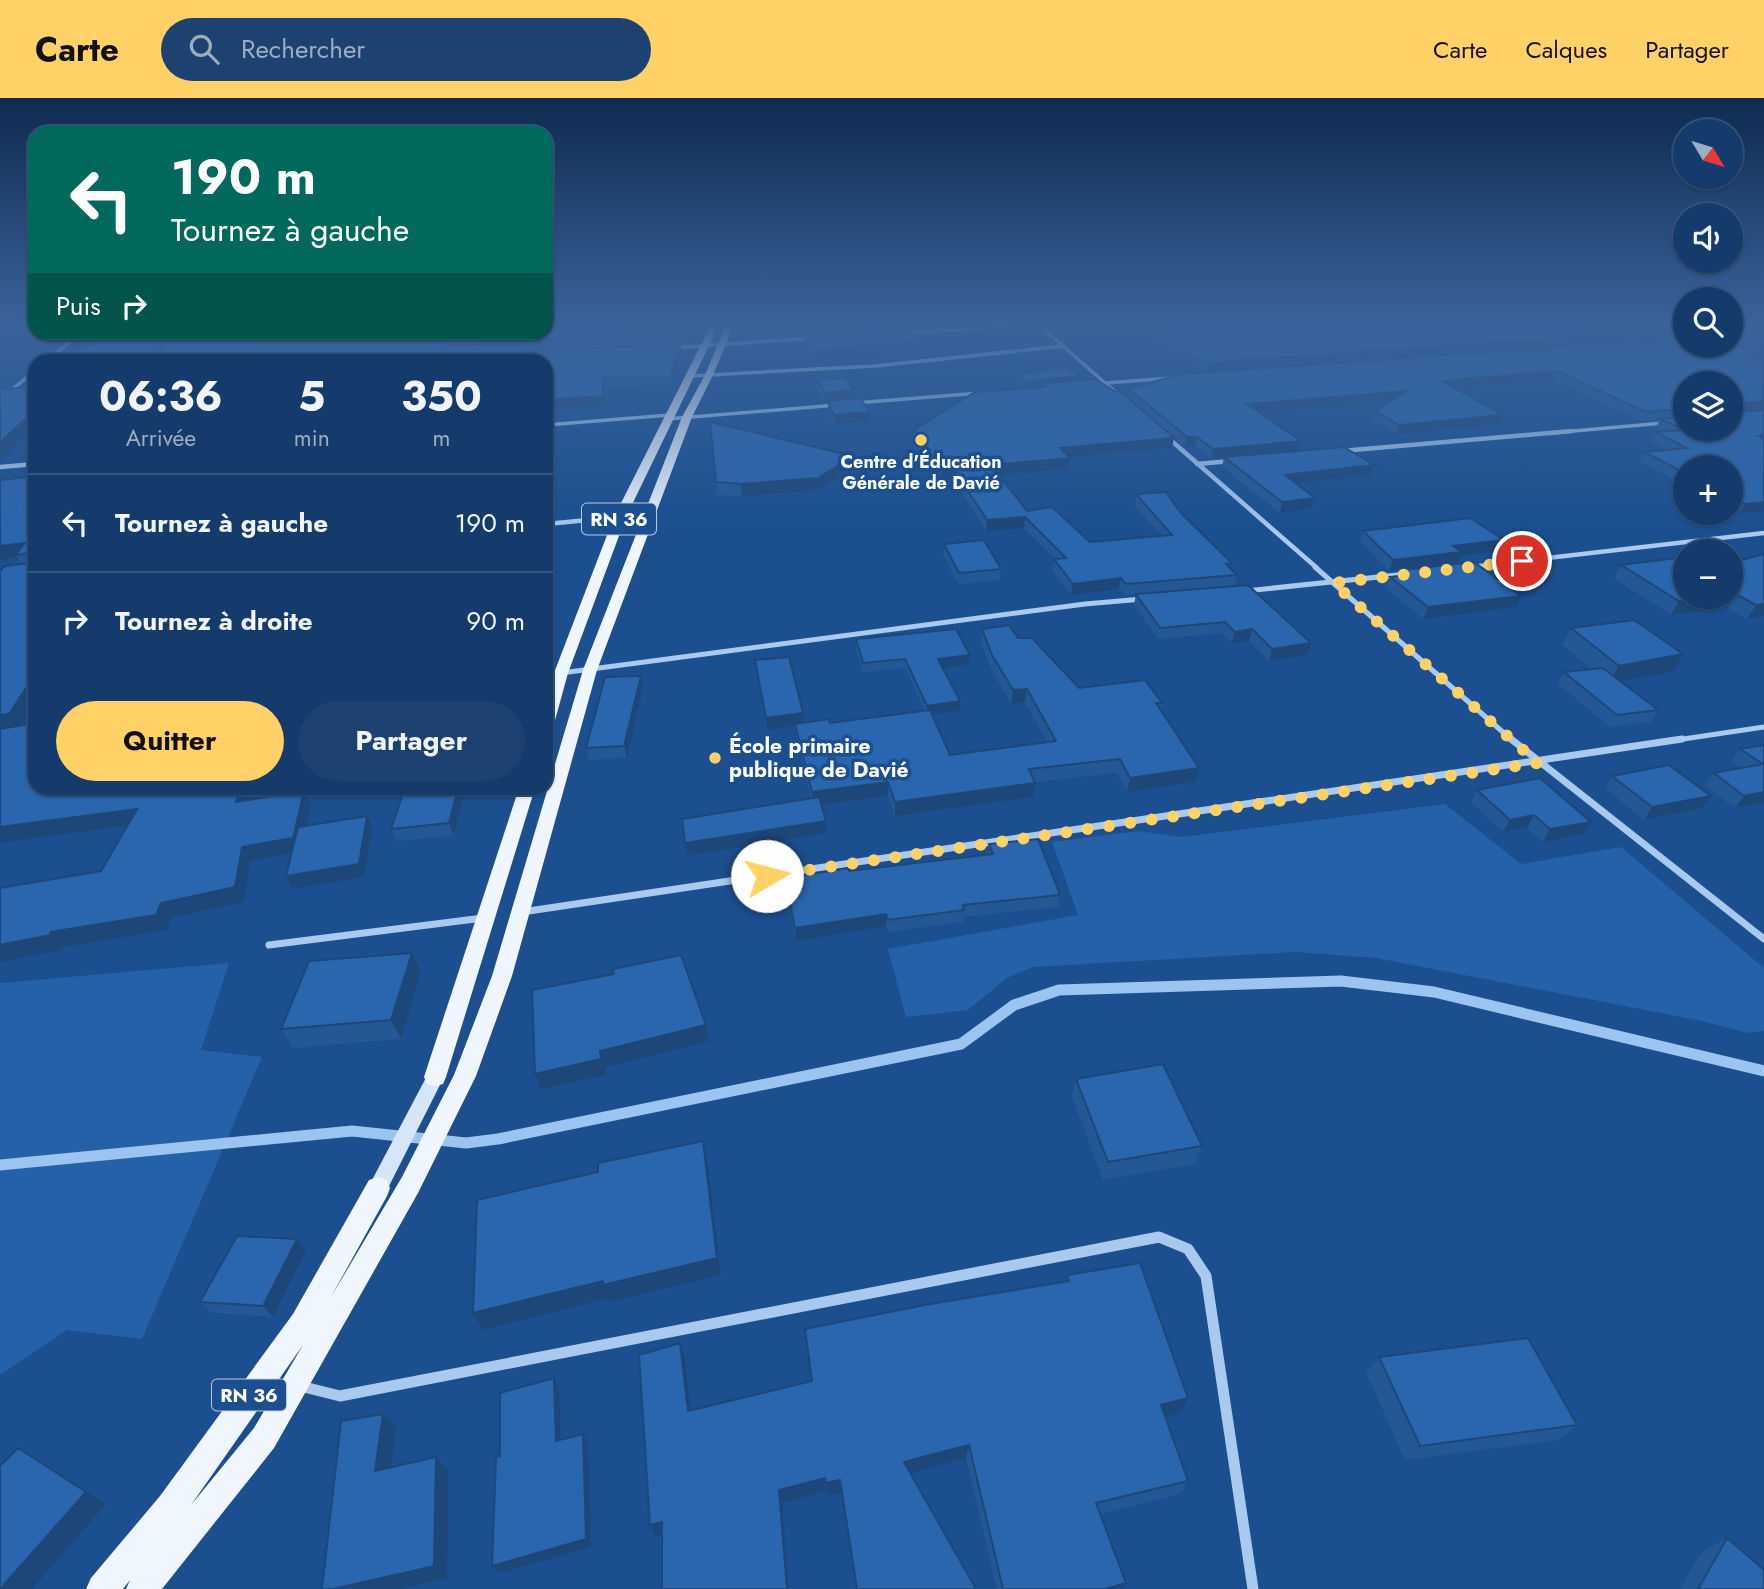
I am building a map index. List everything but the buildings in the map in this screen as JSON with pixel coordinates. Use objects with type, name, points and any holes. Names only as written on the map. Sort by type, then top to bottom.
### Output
[{"type":"main road","name":"RN 36","points":[[553,700],[620,517],[680,395]]},
{"type":"main road","name":"RN 36","points":[[142,1589],[264,1438],[410,1185],[465,1076],[502,975],[590,670],[687,417],[699,395]]},
{"type":"main road","name":"RN 36","points":[[102,1589],[171,1507],[302,1323],[378,1188],[435,1077],[525,795]]},
{"type":"street","points":[[553,425],[687,417],[965,395]]},
{"type":"street","points":[[1119,395],[1126,401]]},
{"type":"street","points":[[1337,451],[1673,422]]},
{"type":"street","points":[[1156,428],[1538,763],[1764,939]]},
{"type":"street","points":[[1197,464],[1239,460]]},
{"type":"street","points":[[0,467],[28,465]]},
{"type":"street","points":[[553,523],[620,517]]},
{"type":"street","points":[[1458,568],[1764,533]]},
{"type":"street","points":[[1237,591],[1416,573]]},
{"type":"street","points":[[553,674],[1072,606],[1154,598]]},
{"type":"street","points":[[519,913],[1538,763],[1764,727]]},
{"type":"street","points":[[269,945],[488,917]]},
{"type":"street","points":[[294,1384],[340,1395],[1158,1237],[1188,1249],[1206,1276],[1253,1589]]},
{"type":"shaded area","points":[[1445,804],[1521,864],[1621,847],[1764,968],[1764,1031],[1748,1033],[1697,1020],[1376,958],[1296,952],[1033,967],[1007,978],[968,1010],[906,1017],[888,949],[1078,915],[1052,842],[1138,831],[1181,837]]},
{"type":"shaded area","points":[[229,963],[201,1050],[262,1057],[142,1339],[67,1330],[0,1375],[0,983]]},
{"type":"waterway","points":[[0,1165],[352,1131],[466,1143],[498,1139],[961,1044],[1014,1005],[1059,990],[1341,981],[1434,992],[1764,1071]]},
{"type":"place","name":"Centre d'Éducation Générale de Davié","points":[[921,440]]},
{"type":"place","name":"École primaire publique de Davié","points":[[715,758]]},
{"type":"route","points":[[767,876],[1538,763],[1333,583],[1522,561]]}]
